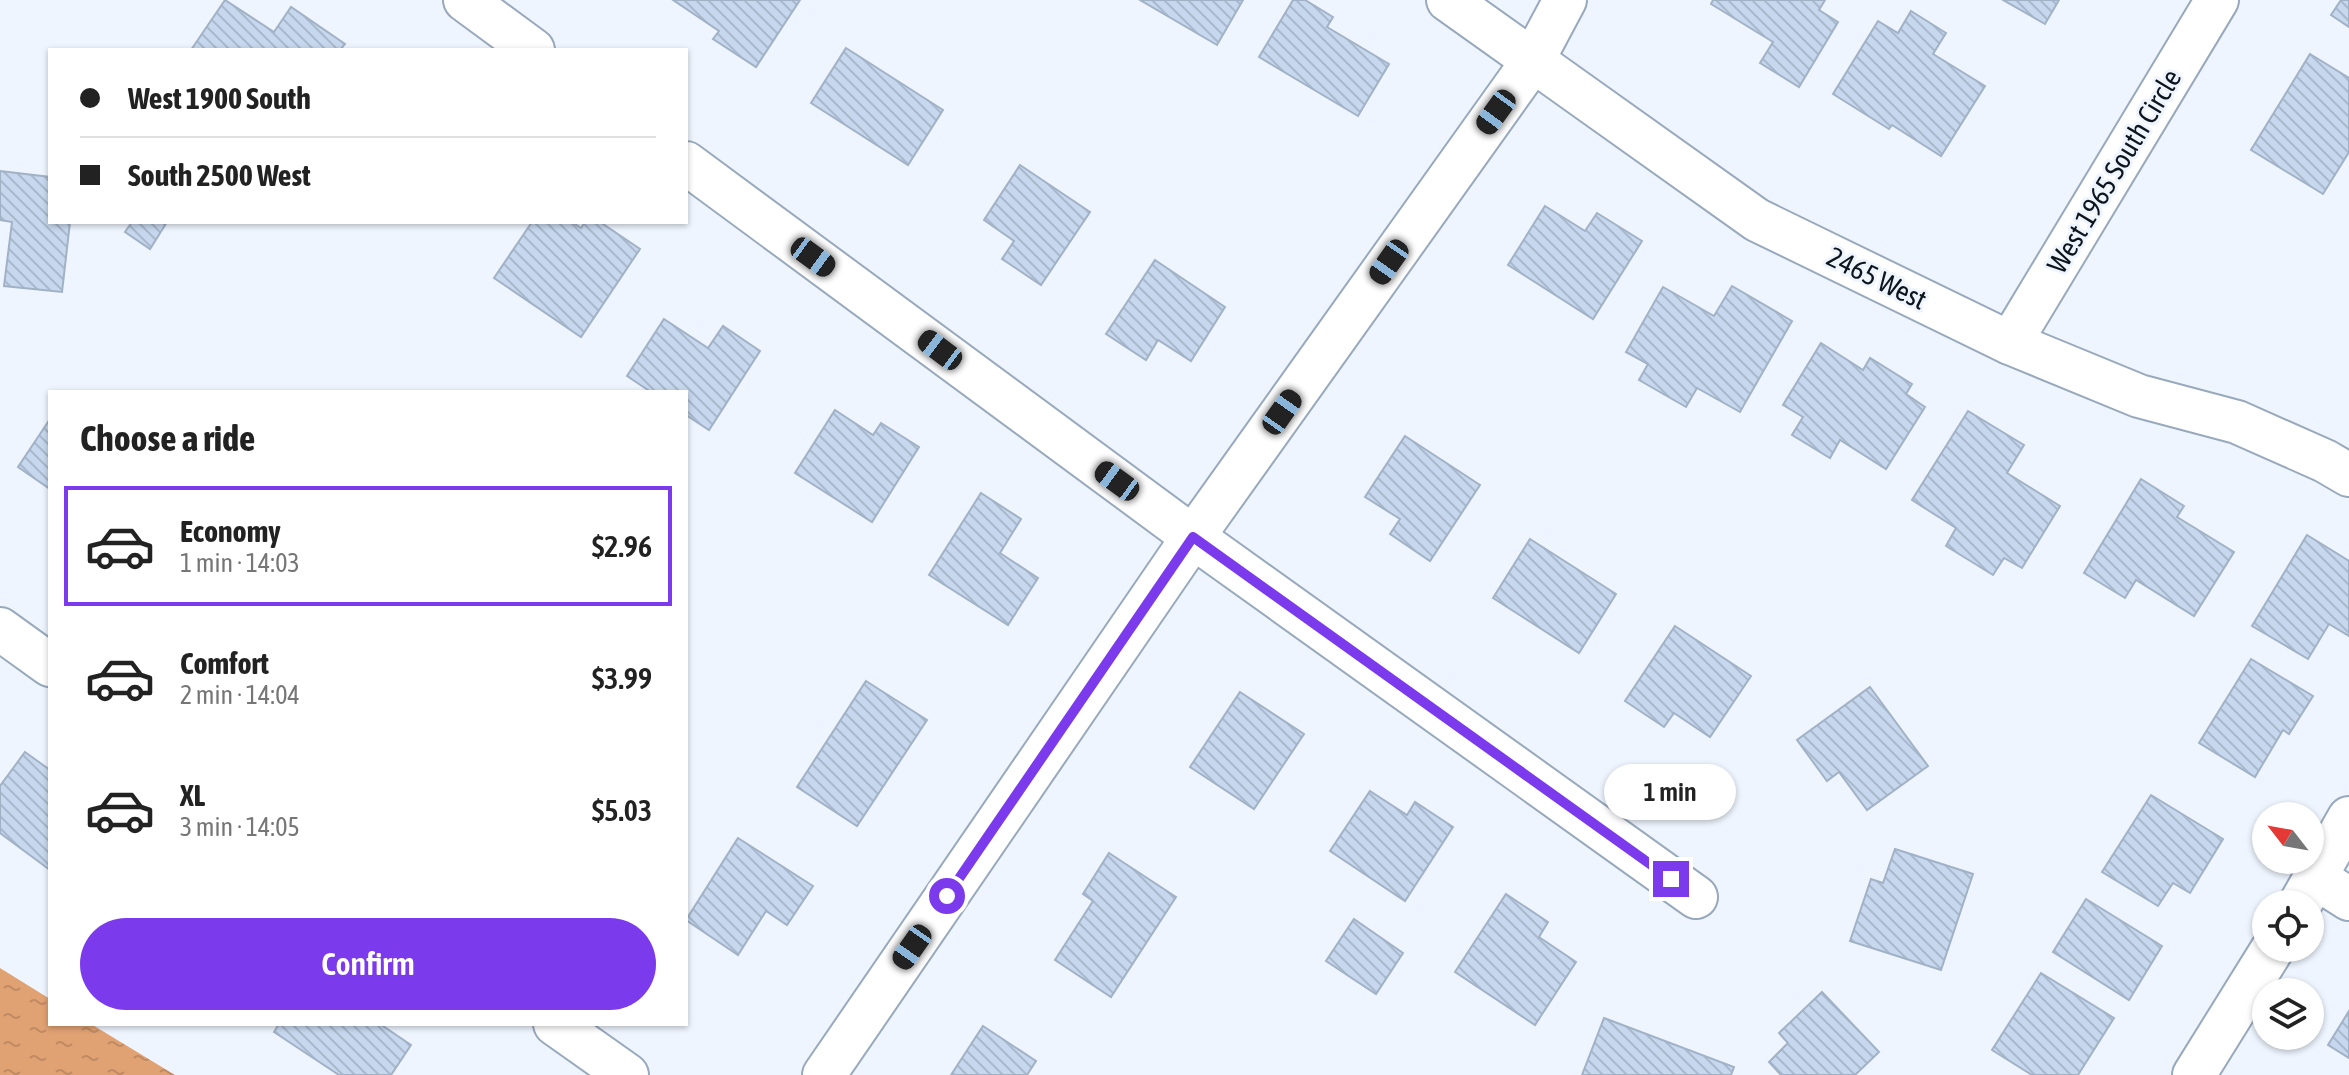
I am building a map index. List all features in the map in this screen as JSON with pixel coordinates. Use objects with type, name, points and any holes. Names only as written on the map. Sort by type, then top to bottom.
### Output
[{"type":"street","points":[[465,0],[530,48]]},
{"type":"street","name":"2465 West","points":[[1448,0],[1757,220],[2010,343],[2139,396],[2237,422],[2349,475]]},
{"type":"street","points":[[824,1075],[1193,537],[1532,62],[1565,0]]},
{"type":"street","name":"West 1965 South Circle","points":[[2010,343],[2217,0]]},
{"type":"street","points":[[688,164],[1193,537],[1696,897]]},
{"type":"street","points":[[0,629],[48,664]]},
{"type":"street","points":[[2323,890],[2349,818]]},
{"type":"street","points":[[2194,1075],[2264,962]]},
{"type":"street","points":[[558,1026],[627,1075]]},
{"type":"water","points":[[0,968],[48,998],[48,1026],[94,1026],[175,1075],[0,1075]]},
{"type":"building","points":[[225,0],[274,32],[291,7],[345,44],[342,48],[192,48]]},
{"type":"building","points":[[673,0],[800,0],[756,67],[713,39],[719,31]]},
{"type":"building","points":[[1140,0],[1243,0],[1217,45]]},
{"type":"building","points":[[1293,0],[1305,0],[1333,17],[1327,27],[1389,64],[1358,116],[1259,57]]},
{"type":"building","points":[[1713,0],[1825,0],[1819,10],[1838,22],[1799,87],[1760,63],[1773,42],[1711,4]]},
{"type":"building","points":[[2003,0],[2059,0],[2045,24]]},
{"type":"building","points":[[2341,0],[2349,0],[2349,27],[2331,15]]},
{"type":"building","points":[[1911,11],[1946,33],[1933,54],[1985,86],[1941,156],[1892,125],[1889,129],[1833,94],[1878,21],[1898,33]]},
{"type":"building","points":[[846,48],[943,110],[908,165],[811,103]]},
{"type":"building","points":[[2310,54],[2349,78],[2349,152],[2323,194],[2251,150]]},
{"type":"building","points":[[1020,165],[1090,212],[1041,285],[1002,259],[1014,241],[984,220]]},
{"type":"building","points":[[0,171],[48,177],[48,224],[70,224],[62,292],[4,286],[12,222],[0,220]]},
{"type":"building","points":[[1545,206],[1585,231],[1597,213],[1642,241],[1593,319],[1508,265]]},
{"type":"building","points":[[131,224],[166,224],[150,249],[125,232]]},
{"type":"building","points":[[531,224],[575,224],[581,228],[584,224],[603,224],[640,249],[581,337],[494,278]]},
{"type":"building","points":[[1155,260],[1225,307],[1191,361],[1158,340],[1146,360],[1106,334]]},
{"type":"building","points":[[1732,286],[1792,321],[1740,412],[1697,388],[1686,407],[1639,380],[1648,364],[1626,352],[1663,287],[1714,316]]},
{"type":"building","points":[[664,319],[708,348],[723,326],[760,351],[709,430],[688,416],[688,390],[648,390],[627,376]]},
{"type":"building","points":[[1821,343],[1863,370],[1870,358],[1912,384],[1906,394],[1925,407],[1886,469],[1840,440],[1830,458],[1792,435],[1803,417],[1783,405]]},
{"type":"building","points":[[835,410],[873,435],[881,423],[919,447],[872,522],[795,473]]},
{"type":"building","points":[[1968,411],[2024,445],[2007,473],[2060,506],[2022,568],[2004,558],[1993,575],[1946,546],[1956,528],[1912,500]]},
{"type":"building","points":[[48,422],[48,488],[18,467]]},
{"type":"building","points":[[1405,436],[1480,485],[1430,561],[1390,534],[1400,519],[1365,497]]},
{"type":"building","points":[[2141,479],[2184,506],[2177,517],[2234,552],[2194,616],[2136,580],[2125,598],[2084,573]]},
{"type":"building","points":[[981,493],[1021,519],[1000,553],[1038,578],[1008,625],[929,575]]},
{"type":"building","points":[[2307,535],[2349,561],[2349,636],[2329,624],[2308,659],[2252,626]]},
{"type":"building","points":[[1530,539],[1616,594],[1579,653],[1493,598]]},
{"type":"building","points":[[1675,626],[1751,676],[1710,737],[1674,713],[1664,727],[1625,701]]},
{"type":"building","points":[[2251,659],[2313,696],[2289,734],[2283,730],[2255,777],[2199,743]]},
{"type":"building","points":[[866,681],[927,720],[857,826],[797,787]]},
{"type":"building","points":[[1870,687],[1928,766],[1867,810],[1839,772],[1827,781],[1797,740]]},
{"type":"building","points":[[1240,692],[1304,734],[1254,809],[1190,767]]},
{"type":"building","points":[[25,752],[48,769],[48,869],[0,833],[0,786]]},
{"type":"building","points":[[1370,791],[1407,815],[1415,802],[1453,827],[1405,901],[1330,851]]},
{"type":"building","points":[[2151,795],[2223,839],[2190,893],[2173,883],[2158,906],[2102,872]]},
{"type":"building","points":[[738,838],[813,886],[787,925],[766,911],[738,955],[688,921]]},
{"type":"building","points":[[1895,849],[1973,874],[1941,970],[1850,941],[1871,879],[1883,883]]},
{"type":"building","points":[[1109,853],[1176,897],[1111,997],[1055,960],[1093,901],[1083,894]]},
{"type":"building","points":[[1506,894],[1548,922],[1539,937],[1576,962],[1535,1025],[1455,972]]},
{"type":"building","points":[[2086,899],[2162,946],[2129,1000],[2053,952]]},
{"type":"building","points":[[1354,919],[1403,953],[1376,994],[1326,961]]},
{"type":"building","points":[[2041,973],[2114,1018],[2078,1075],[2032,1075],[1992,1050]]},
{"type":"building","points":[[1822,992],[1879,1052],[1855,1075],[1781,1075],[1769,1062],[1788,1043],[1779,1033]]},
{"type":"building","points":[[2349,1011],[2349,1058],[2328,1045]]},
{"type":"building","points":[[1604,1018],[1734,1067],[1731,1075],[1582,1075]]},
{"type":"building","points":[[278,1026],[383,1026],[411,1045],[391,1075],[339,1075],[274,1032]]},
{"type":"building","points":[[983,1026],[1036,1061],[1027,1075],[951,1075]]},
{"type":"route","points":[[947,896],[1193,537],[1671,879]]}]
